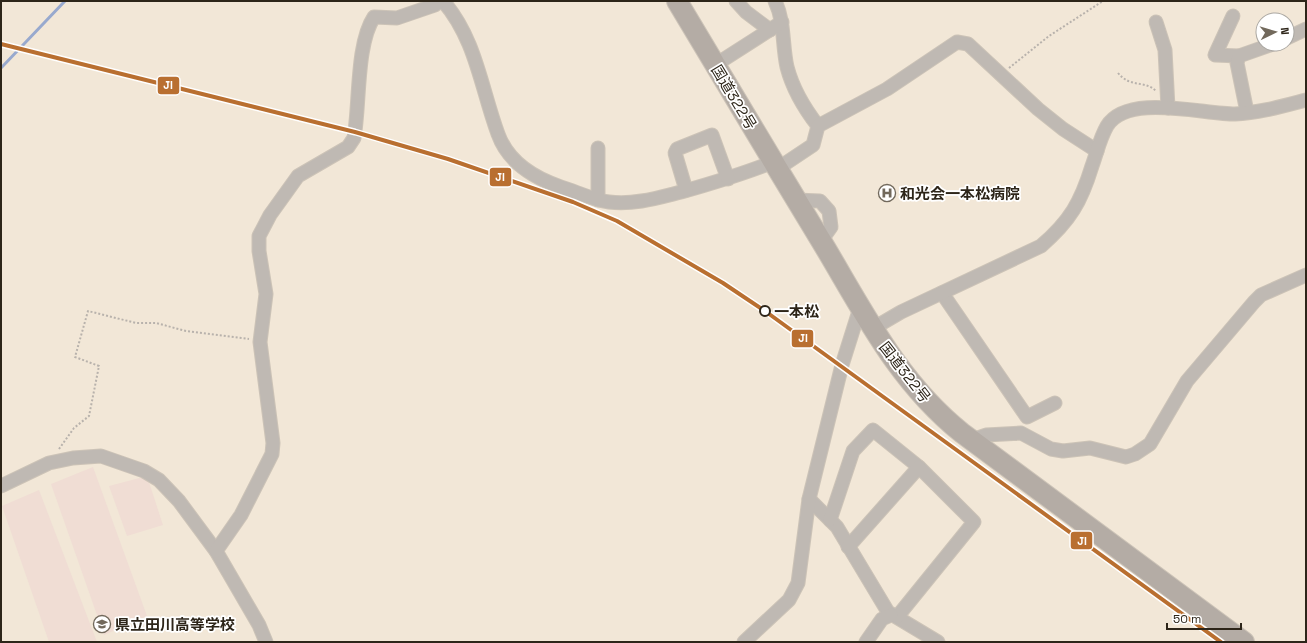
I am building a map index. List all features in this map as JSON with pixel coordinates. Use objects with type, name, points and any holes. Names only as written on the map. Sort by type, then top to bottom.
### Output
[{"type":"highway","name":"国道322号","points":[[677,1],[872,329],[915,388],[940,415],[972,440],[1244,642]]},
{"type":"street","points":[[216,551],[241,515],[272,454],[273,443],[260,342],[266,294],[259,251],[259,236],[270,215],[298,176],[348,147],[354,138],[363,48],[369,24],[374,17],[397,18],[435,5],[442,1],[451,11],[468,39],[476,60],[498,135],[509,152],[530,174],[541,180],[598,200],[634,202],[728,179],[775,165],[813,145],[818,126],[887,89],[957,42],[968,44],[1043,113],[1097,151]]},
{"type":"street","points":[[736,1],[746,12],[770,30]]},
{"type":"street","points":[[775,1],[782,22],[786,66],[801,104],[818,126]]},
{"type":"street","points":[[1233,16],[1215,54],[1239,56],[1255,50]]},
{"type":"street","points":[[715,65],[782,22]]},
{"type":"street","points":[[1156,22],[1165,50],[1168,105]]},
{"type":"street","points":[[1295,34],[1306,29]]},
{"type":"street","points":[[1239,56],[1236,63],[1247,112]]},
{"type":"street","points":[[872,329],[901,312],[1041,246],[1059,230],[1076,206],[1108,124],[1120,113],[1168,105],[1234,114],[1271,110],[1306,100]]},
{"type":"street","points":[[686,190],[675,153],[677,149],[712,135],[728,179]]},
{"type":"street","points":[[598,148],[598,200]]},
{"type":"street","points":[[972,440],[986,435],[1021,433],[1051,449],[1063,451],[1090,448],[1126,457],[1135,454],[1150,444],[1187,380],[1254,302],[1261,295],[1306,275]]},
{"type":"street","points":[[942,293],[1027,417],[1055,403]]},
{"type":"street","points":[[744,642],[789,600],[798,583],[809,499],[842,365],[860,308]]},
{"type":"street","points":[[830,520],[853,451],[873,430],[919,468],[974,522],[894,616],[882,619],[866,642]]},
{"type":"street","points":[[1,486],[49,463],[73,458],[101,456],[144,471],[159,480],[179,501],[216,551],[259,625],[266,642]]},
{"type":"street","points":[[848,548],[919,468]]},
{"type":"street","points":[[809,499],[837,527],[848,548],[894,616],[938,642]]},
{"type":"path","points":[[1002,76],[1028,52],[1103,1]]},
{"type":"path","points":[[1118,73],[1128,82],[1152,88],[1160,101],[1168,105]]},
{"type":"path","points":[[49,463],[74,428],[88,416],[99,366],[74,357],[88,311],[129,322],[156,324],[186,331],[260,342]]},
{"type":"shaded area","points":[[93,467],[147,616],[104,635],[51,484]]},
{"type":"shaded area","points":[[147,476],[163,525],[127,536],[109,486]]},
{"type":"shaded area","points":[[39,490],[97,642],[49,642],[2,506]]},
{"type":"waterway","points":[[1,68],[65,1]]},
{"type":"transit line","name":"JI","points":[[1,44],[355,132],[448,159],[573,202],[617,221],[723,283],[765,311],[1221,642]]},
{"type":"place","name":"和光会一本松病院","points":[[887,193]]},
{"type":"place","name":"一本松","points":[[765,311]]},
{"type":"place","name":"県立田川高等学校","points":[[102,624]]}]
